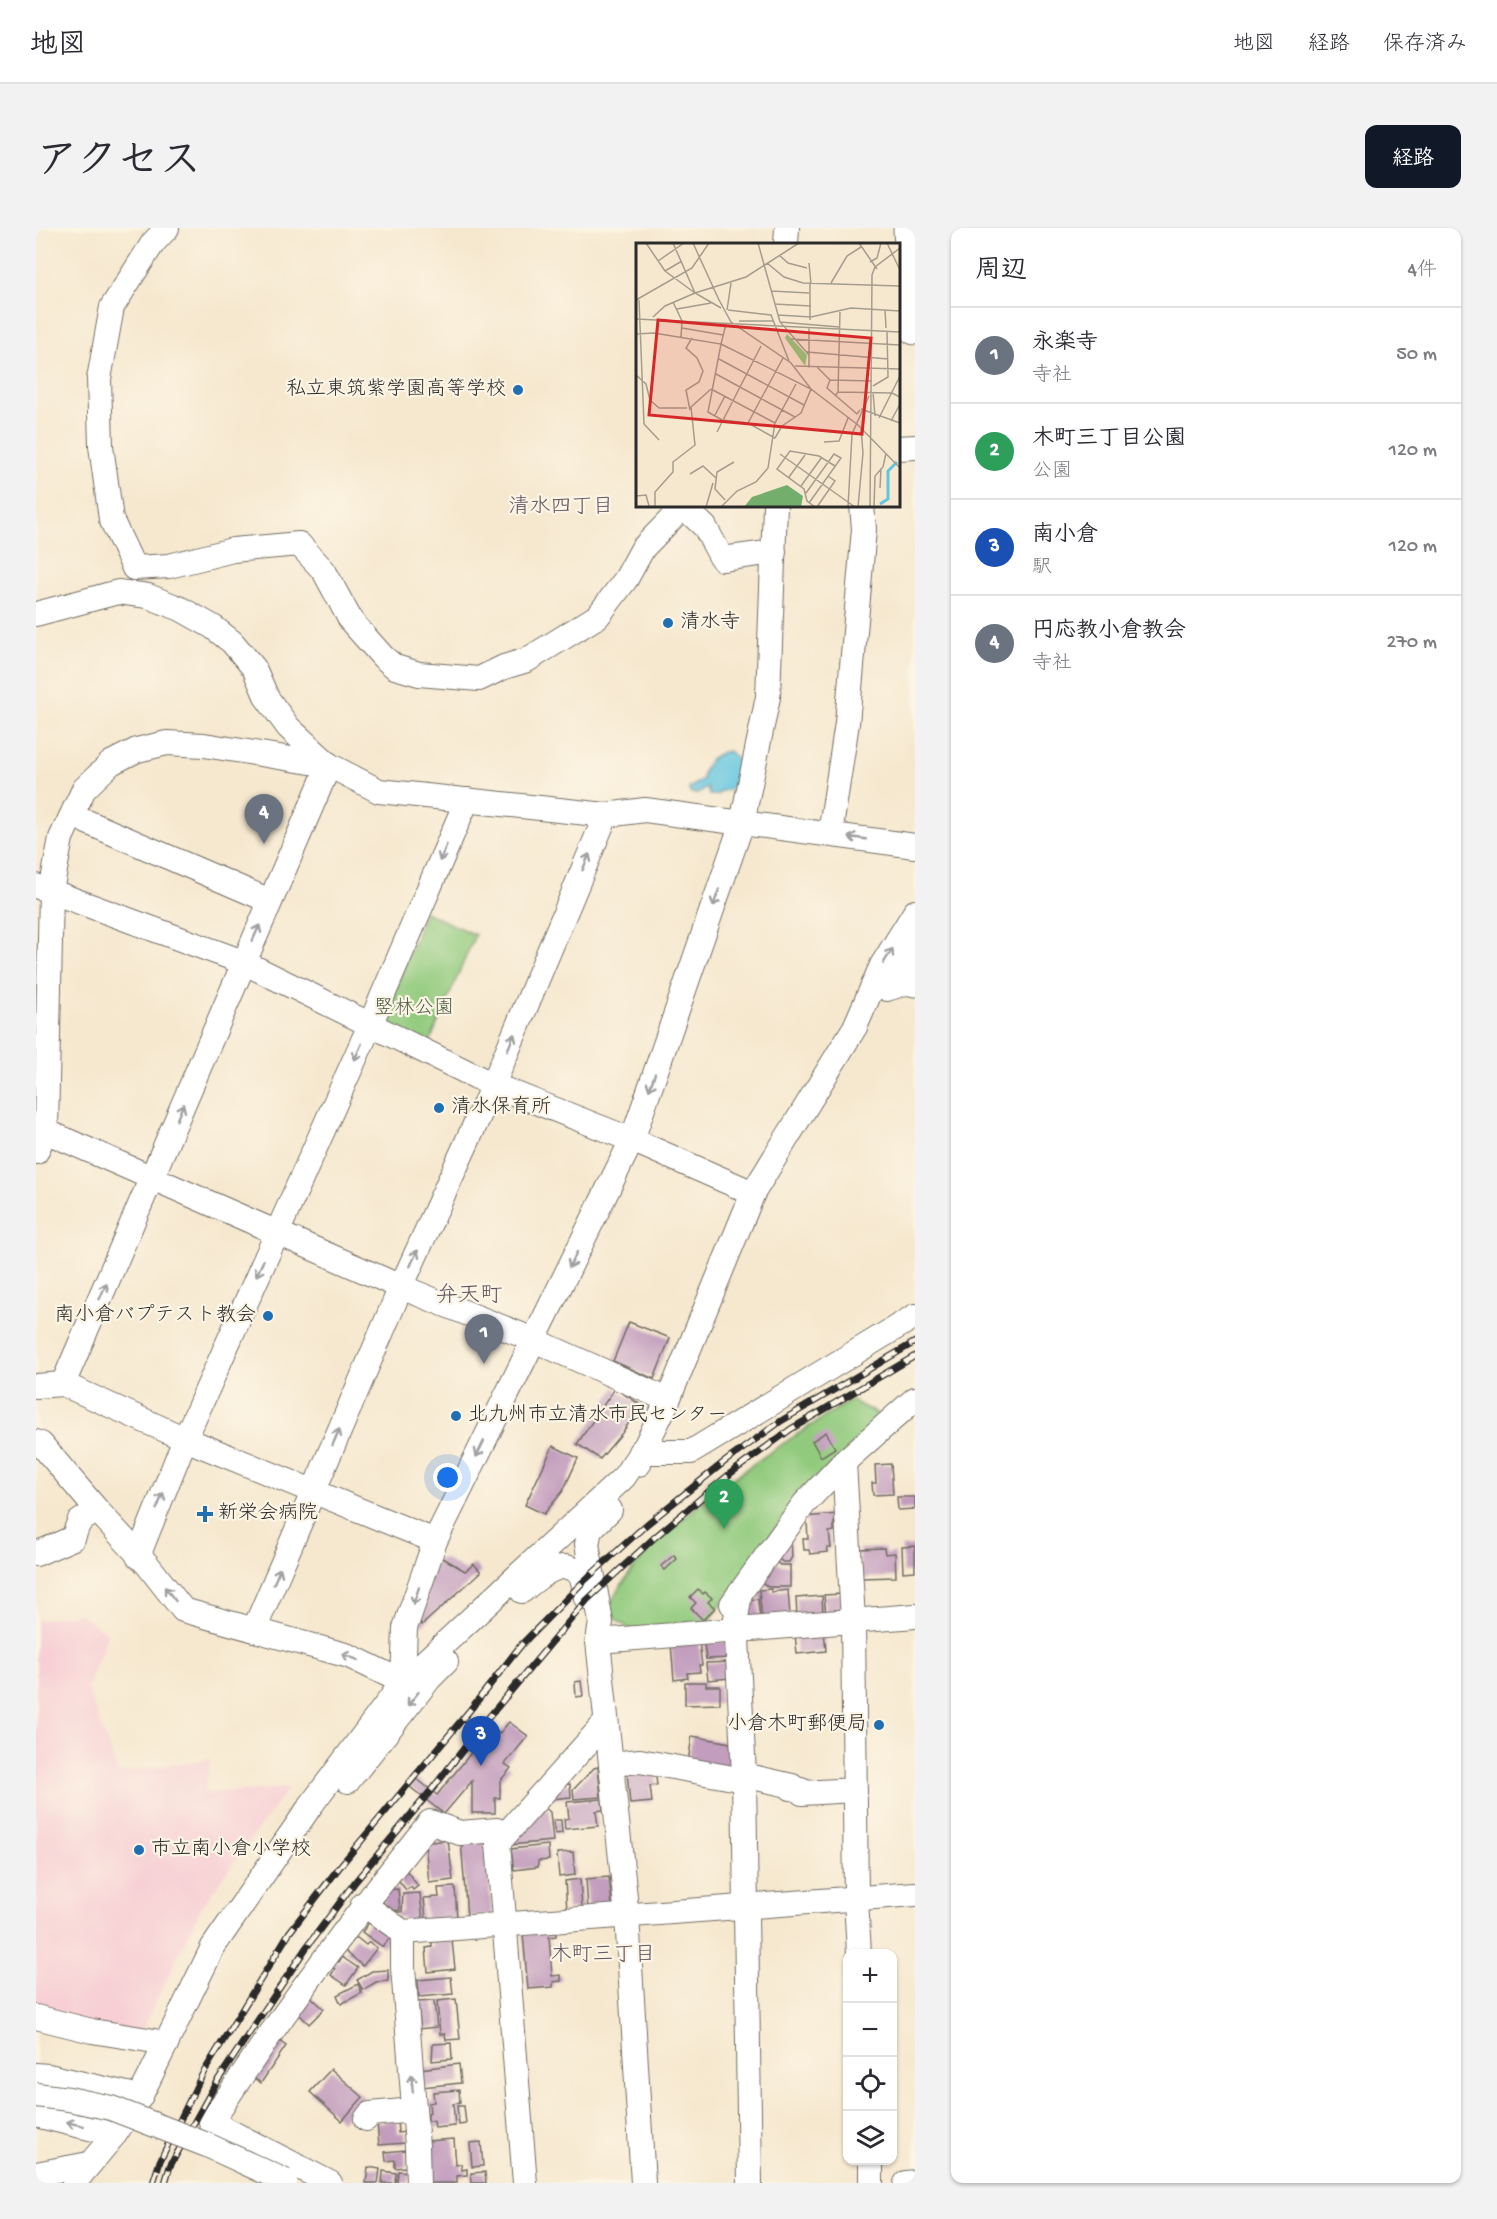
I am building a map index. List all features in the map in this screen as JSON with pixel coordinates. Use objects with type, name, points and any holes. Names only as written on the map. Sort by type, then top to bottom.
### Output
[{"type":"highway","points":[[910,228],[915,328]]},
{"type":"street","points":[[134,568],[111,519],[101,446],[99,379],[112,306],[153,243],[167,228]]},
{"type":"street","points":[[786,243],[787,228]]},
{"type":"street","points":[[900,448],[915,447]]},
{"type":"street","points":[[403,1682],[405,1628],[435,1541],[632,1140],[742,823],[768,697],[776,507]]},
{"type":"street","points":[[830,834],[848,723],[864,529],[862,507]]},
{"type":"street","points":[[134,568],[169,566],[233,550],[299,544],[324,571],[351,621],[382,657],[395,667],[419,674],[479,679],[504,667],[527,660],[598,616],[626,579],[643,548],[678,512],[689,512],[705,527],[722,559],[774,552]]},
{"type":"street","points":[[118,592],[134,568]]},
{"type":"street","points":[[36,614],[118,592],[148,596],[181,609],[213,627],[232,642],[254,668],[267,698],[288,727],[329,765],[379,791],[606,815],[645,810],[915,846]]},
{"type":"street","points":[[36,1152],[41,1128],[44,889],[78,784],[111,762],[136,750],[167,744],[204,745],[329,765]]},
{"type":"street","points":[[63,1383],[329,765]]},
{"type":"street","points":[[138,1556],[185,1438],[370,1025],[466,800]]},
{"type":"street","points":[[254,1629],[401,1287],[493,1085],[606,815]]},
{"type":"street","points":[[87,822],[270,901]]},
{"type":"street","points":[[44,889],[243,962],[493,1085],[632,1140],[753,1193]]},
{"type":"street","points":[[74,2183],[115,2134],[140,2097],[213,1947],[304,1814],[403,1682],[624,1477],[668,1400],[753,1193],[855,1028],[882,965],[915,912]]},
{"type":"street","points":[[855,1028],[903,981],[915,946]]},
{"type":"street","points":[[41,1128],[401,1287],[534,1340],[668,1400]]},
{"type":"street","points":[[640,1452],[691,1452],[915,1316]]},
{"type":"street","points":[[36,1386],[63,1383],[185,1438],[435,1541]]},
{"type":"street","points":[[750,2183],[744,1908],[744,1777],[725,1630],[740,1592],[804,1504],[844,1462],[915,1399]]},
{"type":"street","points":[[36,1442],[41,1444],[183,1610],[349,1656],[403,1682]]},
{"type":"street","points":[[640,1452],[638,1470],[628,1490],[590,1530],[587,1552],[601,1622],[598,1641],[627,1916],[643,2183]]},
{"type":"street","points":[[844,1462],[853,1620],[856,1899],[859,1949]]},
{"type":"street","points":[[36,1554],[73,1538],[79,1522],[97,1510]]},
{"type":"street","points":[[304,1814],[329,1805],[430,1678],[543,1574],[562,1568],[572,1570],[581,1576],[592,1626],[598,1641]]},
{"type":"street","points":[[598,1641],[915,1616]]},
{"type":"street","points":[[498,1843],[606,1722]]},
{"type":"street","points":[[611,1764],[640,1761],[792,1786],[801,1790],[802,1793],[855,1790]]},
{"type":"street","points":[[330,2183],[211,2122],[272,2031],[363,1904],[430,1822],[460,1833],[497,1830],[525,2183]]},
{"type":"street","points":[[363,1904],[403,1932],[915,1894]]},
{"type":"street","points":[[403,1932],[403,1967],[418,2183]]},
{"type":"street","points":[[36,2017],[92,2031],[167,2043]]},
{"type":"street","points":[[36,2075],[140,2097]]},
{"type":"street","points":[[36,2095],[111,2108],[207,2145],[288,2182]]},
{"type":"street","points":[[366,2119],[370,2114],[414,2110]]},
{"type":"street","points":[[36,2115],[115,2134]]},
{"type":"street","points":[[247,2183],[261,2148]]},
{"type":"street","points":[[36,2174],[89,2164]]},
{"type":"street","points":[[871,2165],[871,2183]]},
{"type":"street","points":[[906,2183],[915,2182]]},
{"type":"shaded area","name":"市立南小倉小学校","points":[[78,1613],[108,1634],[87,1688],[118,1773],[210,1759],[205,1793],[288,1788],[201,1908],[132,2051],[36,2026],[36,1621]]},
{"type":"green space","name":"竪林公園","points":[[425,912],[475,935],[428,1046],[382,1026]]},
{"type":"green space","points":[[851,1400],[883,1417],[801,1493],[713,1616],[705,1623],[631,1630],[613,1617],[610,1604],[633,1569],[656,1543],[708,1497],[736,1476]]},
{"type":"water","points":[[729,751],[736,758],[741,769],[733,787],[717,795],[709,795],[707,787],[698,794],[690,793],[689,788],[702,780],[710,760],[718,754]]},
{"type":"building","points":[[629,1322],[670,1338],[654,1379],[613,1361]]},
{"type":"building","points":[[615,1388],[641,1405],[600,1459],[577,1444]]},
{"type":"building","points":[[826,1432],[835,1448],[821,1457],[812,1441]]},
{"type":"building","points":[[553,1446],[578,1458],[563,1491],[544,1514],[525,1505]]},
{"type":"building","points":[[891,1464],[893,1494],[873,1495],[872,1483],[876,1483],[875,1465]]},
{"type":"building","points":[[897,1497],[915,1497],[915,1509],[898,1510]]},
{"type":"building","points":[[837,1514],[838,1521],[834,1522],[834,1531],[829,1532],[831,1548],[827,1548],[828,1552],[810,1554],[809,1550],[804,1550],[803,1539],[808,1539],[807,1522],[804,1522],[804,1517]]},
{"type":"building","points":[[791,1538],[792,1557],[789,1562],[783,1562],[776,1557]]},
{"type":"building","points":[[915,1546],[915,1571],[903,1572],[902,1547]]},
{"type":"building","points":[[884,1548],[885,1554],[895,1553],[896,1577],[861,1578],[859,1549]]},
{"type":"building","points":[[674,1555],[677,1559],[665,1570],[661,1566]]},
{"type":"building","points":[[443,1558],[465,1571],[474,1564],[481,1572],[422,1625],[415,1617],[433,1562]]},
{"type":"building","points":[[776,1562],[780,1565],[790,1565],[790,1587],[768,1587],[762,1582]]},
{"type":"building","points":[[698,1589],[712,1598],[708,1602],[715,1608],[703,1620],[691,1608],[696,1603],[690,1597]]},
{"type":"building","points":[[771,1589],[771,1592],[788,1590],[790,1616],[762,1619],[759,1590]]},
{"type":"building","points":[[841,1594],[843,1609],[838,1614],[826,1615],[824,1595]]},
{"type":"building","points":[[822,1596],[823,1614],[797,1617],[796,1598]]},
{"type":"building","points":[[758,1599],[760,1619],[752,1620],[748,1616],[747,1600]]},
{"type":"building","points":[[824,1631],[826,1651],[797,1654],[795,1634]]},
{"type":"building","points":[[724,1641],[728,1645],[729,1658],[706,1659],[704,1643]]},
{"type":"building","points":[[699,1642],[702,1665],[699,1665],[700,1672],[687,1673],[688,1678],[674,1680],[671,1644]]},
{"type":"building","points":[[729,1662],[730,1678],[708,1680],[706,1663]]},
{"type":"building","points":[[581,1681],[583,1696],[576,1697],[575,1682]]},
{"type":"building","points":[[685,1682],[706,1682],[706,1686],[720,1686],[720,1704],[685,1705]]},
{"type":"building","points":[[509,1722],[528,1736],[505,1764],[511,1768],[500,1781],[500,1798],[495,1798],[495,1813],[472,1813],[472,1781],[444,1814],[410,1787],[417,1779],[437,1795],[475,1748],[478,1751],[495,1730],[499,1734]]},
{"type":"building","points":[[692,1736],[730,1743],[733,1770],[688,1762]]},
{"type":"building","points":[[598,1767],[601,1797],[574,1799],[573,1790],[594,1768]]},
{"type":"building","points":[[655,1770],[657,1785],[650,1786],[652,1802],[630,1804],[627,1772]]},
{"type":"building","points":[[570,1784],[571,1797],[550,1799],[562,1785]]},
{"type":"building","points":[[602,1799],[603,1810],[596,1811],[598,1826],[565,1829],[564,1819],[569,1818],[567,1802]]},
{"type":"building","points":[[543,1806],[550,1812],[553,1841],[509,1845]]},
{"type":"building","points":[[553,1820],[561,1820],[562,1833],[555,1834]]},
{"type":"building","points":[[448,1840],[453,1880],[429,1883],[425,1843]]},
{"type":"building","points":[[461,1840],[486,1842],[492,1915],[467,1917]]},
{"type":"building","points":[[548,1845],[549,1860],[538,1861],[538,1867],[514,1870],[511,1849]]},
{"type":"building","points":[[573,1852],[575,1875],[559,1877],[557,1853]]},
{"type":"building","points":[[406,1870],[418,1886],[413,1890],[411,1887],[406,1890],[396,1877]]},
{"type":"building","points":[[609,1877],[612,1906],[588,1909],[586,1879]]},
{"type":"building","points":[[580,1879],[582,1909],[567,1910],[565,1881]]},
{"type":"building","points":[[455,1887],[457,1919],[426,1921],[424,1898],[439,1897],[438,1888]]},
{"type":"building","points":[[398,1889],[400,1910],[384,1911],[383,1894],[387,1890]]},
{"type":"building","points":[[420,1893],[423,1922],[403,1923],[403,1917],[397,1917],[396,1912],[402,1912],[403,1894]]},
{"type":"building","points":[[370,1921],[391,1936],[383,1947],[362,1932]]},
{"type":"building","points":[[556,1932],[556,1936],[549,1937],[552,1976],[561,1975],[561,1981],[553,1982],[553,1987],[528,1989],[523,1934]]},
{"type":"building","points":[[356,1937],[366,1945],[369,1942],[377,1948],[363,1966],[345,1951]]},
{"type":"building","points":[[452,1940],[455,1969],[428,1972],[426,1948],[432,1947],[432,1942]]},
{"type":"building","points":[[342,1957],[358,1968],[346,1985],[331,1975],[335,1969],[327,1964],[332,1958],[339,1962]]},
{"type":"building","points":[[388,1970],[388,1981],[376,1982],[363,1990],[357,1980],[372,1971]]},
{"type":"building","points":[[451,1977],[453,1994],[419,1997],[418,1980]]},
{"type":"building","points":[[358,1984],[362,1993],[341,2004],[337,1995]]},
{"type":"building","points":[[309,1995],[324,2009],[309,2024],[295,2010]]},
{"type":"building","points":[[456,1999],[460,2039],[446,2040],[445,2034],[440,2034],[437,2001]]},
{"type":"building","points":[[434,2001],[437,2027],[418,2029],[417,2024],[420,2024],[418,2002]]},
{"type":"building","points":[[275,2038],[286,2046],[261,2083],[250,2075]]},
{"type":"building","points":[[451,2043],[452,2059],[432,2061],[433,2044]]},
{"type":"building","points":[[459,2064],[461,2083],[422,2087],[420,2069]]},
{"type":"building","points":[[331,2069],[363,2097],[342,2121],[310,2092]]},
{"type":"building","points":[[459,2090],[460,2103],[453,2104],[455,2126],[435,2128],[434,2121],[428,2121],[429,2103],[434,2102],[433,2092]]},
{"type":"building","points":[[457,2106],[464,2106],[466,2124],[459,2125]]},
{"type":"building","points":[[397,2120],[398,2133],[405,2132],[406,2143],[379,2145],[377,2122]]},
{"type":"building","points":[[454,2139],[456,2165],[461,2164],[462,2170],[467,2169],[467,2175],[457,2176],[457,2183],[429,2183],[427,2141]]},
{"type":"building","points":[[481,2142],[483,2166],[472,2167],[470,2143]]},
{"type":"building","points":[[405,2150],[406,2167],[395,2168],[395,2160],[386,2161],[385,2152]]},
{"type":"building","points":[[368,2167],[380,2169],[378,2183],[366,2183]]},
{"type":"building","points":[[383,2171],[396,2173],[395,2183],[382,2183]]},
{"type":"building","points":[[398,2171],[410,2172],[409,2183],[397,2183]]},
{"type":"building","points":[[485,2172],[486,2183],[472,2183],[471,2173]]},
{"type":"railway","points":[[153,2183],[160,2161],[202,2075],[289,1933],[341,1865],[522,1644],[583,1582],[647,1524],[723,1463],[781,1421],[915,1342]]},
{"type":"railway","points":[[165,2183],[170,2166],[216,2083],[306,1948],[355,1882],[587,1600],[655,1537],[731,1473],[791,1429],[915,1356]]},
{"type":"place","name":"私立東筑紫学園高等学校","points":[[518,390]]},
{"type":"place","name":"清水寺","points":[[668,623]]},
{"type":"place","name":"円応教小倉教会","points":[[264,844]]},
{"type":"place","name":"清水保育所","points":[[439,1108]]},
{"type":"place","name":"南小倉バプテスト教会","points":[[268,1316]]},
{"type":"place","name":"永楽寺","points":[[484,1364]]},
{"type":"place","name":"北九州市立清水市民センター","points":[[456,1416]]},
{"type":"place","name":"新栄会病院","points":[[205,1514]]},
{"type":"place","name":"木町三丁目公園","points":[[724,1529]]},
{"type":"place","name":"小倉木町郵便局","points":[[879,1725]]},
{"type":"place","name":"南小倉","points":[[481,1766]]},
{"type":"place","name":"市立南小倉小学校","points":[[139,1850]]},
{"type":"district","name":"清水四丁目","points":[[561,508]]},
{"type":"district","name":"弁天町","points":[[469,1297]]},
{"type":"district","name":"木町三丁目","points":[[603,1956]]}]
